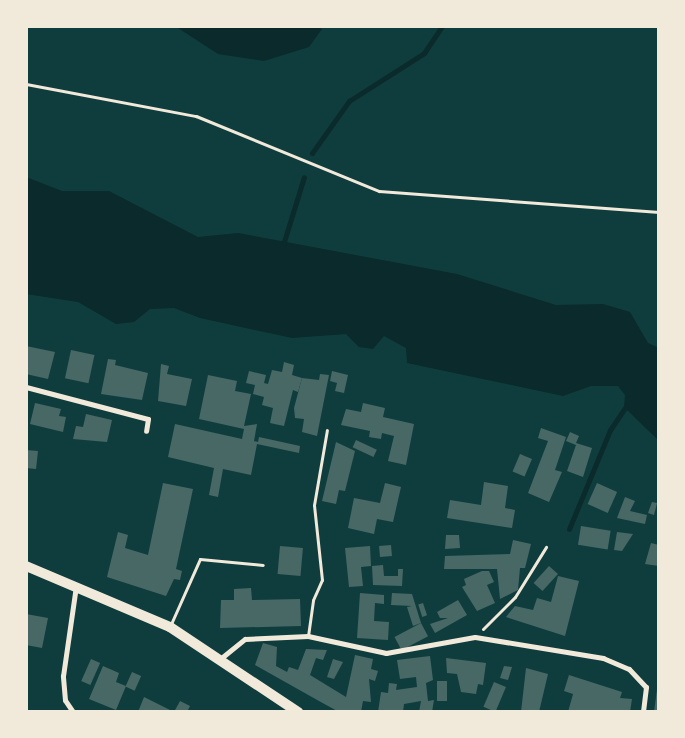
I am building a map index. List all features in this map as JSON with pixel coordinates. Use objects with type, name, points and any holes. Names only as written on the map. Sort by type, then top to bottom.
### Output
[{"type":"main road","points":[[26,566],[170,627],[298,712]]},
{"type":"street","points":[[26,387],[148,419],[146,431]]},
{"type":"street","points":[[74,712],[65,700],[63,676],[76,586]]},
{"type":"street","points":[[220,659],[246,639],[308,636],[386,653],[475,637],[603,658],[620,665],[646,687],[643,712]]},
{"type":"lane","points":[[308,636],[313,600],[322,580],[314,505],[327,430]]},
{"type":"lane","points":[[170,627],[200,559],[263,565]]},
{"type":"path","points":[[26,84],[196,116],[380,191],[659,212]]},
{"type":"path","points":[[475,637],[515,597],[546,547]]},
{"type":"water","points":[[175,26],[317,26],[322,29],[309,47],[264,61],[218,54]]},
{"type":"water","points":[[26,177],[62,191],[109,191],[198,237],[238,233],[457,274],[556,305],[603,304],[630,312],[648,343],[659,348],[659,441],[624,407],[625,395],[618,386],[591,386],[563,396],[407,363],[406,348],[384,336],[373,349],[359,347],[346,334],[292,338],[200,318],[174,308],[150,309],[134,322],[116,324],[78,302],[26,294]]},
{"type":"building","points":[[26,346],[55,352],[48,379],[26,374]]},
{"type":"building","points":[[71,350],[94,355],[88,383],[65,378]]},
{"type":"building","points":[[108,359],[116,360],[115,365],[148,373],[142,400],[101,394]]},
{"type":"building","points":[[284,362],[294,365],[292,375],[302,378],[298,392],[293,390],[284,426],[270,423],[273,408],[262,405],[264,397],[253,394],[255,385],[246,383],[249,371],[266,375],[264,383],[268,384],[272,370],[282,372]]},
{"type":"building","points":[[161,364],[169,366],[167,374],[192,379],[186,406],[158,401]]},
{"type":"building","points":[[332,371],[348,375],[344,393],[335,391],[337,383],[330,381]]},
{"type":"building","points":[[320,374],[329,375],[317,436],[302,432],[304,419],[295,418],[294,408],[302,378],[319,380]]},
{"type":"building","points":[[208,375],[237,381],[235,391],[251,394],[244,426],[257,424],[254,441],[258,442],[259,437],[300,446],[299,453],[257,444],[251,475],[223,469],[218,497],[209,495],[214,468],[168,457],[175,424],[242,439],[244,429],[199,419]]},
{"type":"building","points":[[35,403],[61,409],[59,416],[66,417],[63,432],[30,424]]},
{"type":"building","points":[[363,403],[385,408],[383,417],[414,424],[406,465],[388,461],[394,436],[382,433],[381,439],[369,437],[370,431],[341,425],[346,409],[361,412]]},
{"type":"building","points":[[86,414],[112,420],[107,442],[73,439],[76,426],[83,427]]},
{"type":"building","points":[[541,428],[566,437],[555,470],[562,472],[549,502],[528,493],[548,441],[538,438]]},
{"type":"building","points":[[570,432],[579,436],[576,443],[592,448],[583,477],[567,471],[576,445],[566,441]]},
{"type":"building","points":[[356,440],[377,450],[373,457],[353,447]]},
{"type":"building","points":[[336,442],[355,451],[345,491],[339,490],[336,504],[322,501]]},
{"type":"building","points":[[26,450],[38,451],[36,469],[26,468]]},
{"type":"building","points":[[520,454],[532,459],[525,477],[513,471]]},
{"type":"building","points":[[484,482],[508,486],[505,508],[515,510],[512,528],[447,518],[450,500],[481,505]]},
{"type":"building","points":[[163,483],[193,489],[176,569],[182,571],[180,580],[174,579],[166,596],[107,577],[118,532],[128,535],[125,548],[148,555]]},
{"type":"building","points":[[385,483],[401,487],[393,522],[377,519],[374,534],[348,528],[354,498],[380,503]]},
{"type":"building","points":[[597,483],[617,492],[608,513],[588,504]]},
{"type":"building","points":[[625,497],[635,501],[630,511],[647,515],[645,524],[617,518]]},
{"type":"building","points":[[652,502],[657,503],[654,515],[648,513]]},
{"type":"building","points":[[581,526],[611,531],[608,549],[578,545]]},
{"type":"building","points":[[617,532],[633,534],[622,551],[614,550]]},
{"type":"building","points":[[446,535],[459,535],[460,548],[445,549]]},
{"type":"building","points":[[513,540],[531,544],[525,568],[520,568],[518,590],[500,599],[497,569],[444,569],[445,556],[510,554]]},
{"type":"building","points":[[651,543],[659,545],[659,566],[645,564]]},
{"type":"building","points":[[391,545],[392,556],[380,557],[379,546]]},
{"type":"building","points":[[280,546],[303,548],[300,576],[278,574]]},
{"type":"building","points":[[370,546],[371,566],[361,567],[363,586],[349,587],[345,548]]},
{"type":"building","points":[[383,565],[384,576],[398,576],[398,569],[403,569],[402,586],[373,585],[372,566]]},
{"type":"building","points":[[549,566],[558,574],[543,591],[534,583]]},
{"type":"building","points":[[482,571],[489,571],[494,582],[487,585],[495,603],[477,611],[462,587],[466,585],[464,579]]},
{"type":"building","points":[[558,576],[579,581],[565,636],[506,617],[515,606],[533,610],[537,598],[551,602]]},
{"type":"building","points":[[251,588],[252,600],[300,599],[301,626],[220,628],[221,600],[234,600],[234,589]]},
{"type":"building","points":[[360,593],[384,595],[384,604],[375,603],[374,621],[389,622],[388,640],[357,638]]},
{"type":"building","points":[[392,593],[412,594],[421,623],[413,626],[407,607],[412,606],[391,605]]},
{"type":"building","points":[[458,600],[467,615],[435,633],[430,624],[448,618],[440,618],[437,612]]},
{"type":"building","points":[[423,603],[427,615],[422,617],[418,605]]},
{"type":"building","points":[[26,614],[48,618],[42,648],[26,645]]},
{"type":"building","points":[[421,623],[428,636],[402,650],[395,637]]},
{"type":"building","points":[[263,643],[277,647],[276,666],[287,672],[289,667],[298,670],[306,649],[327,650],[323,660],[316,658],[310,675],[346,697],[355,655],[373,659],[371,669],[378,671],[375,681],[369,679],[371,702],[363,701],[361,712],[339,712],[255,665]]},
{"type":"building","points":[[430,656],[433,680],[426,683],[428,701],[434,700],[432,712],[419,712],[421,701],[404,704],[403,712],[378,712],[381,692],[388,693],[389,683],[397,684],[396,690],[417,687],[416,677],[400,679],[397,660]]},
{"type":"building","points":[[446,658],[486,663],[483,685],[478,684],[476,694],[461,692],[457,674],[447,673]]},
{"type":"building","points":[[91,659],[100,663],[90,685],[81,681]]},
{"type":"building","points":[[333,659],[343,662],[334,679],[327,677]]},
{"type":"building","points":[[103,666],[119,673],[116,682],[126,686],[116,710],[89,699]]},
{"type":"building","points":[[504,666],[512,667],[508,680],[500,678]]},
{"type":"building","points":[[526,668],[548,674],[539,712],[521,712]]},
{"type":"building","points":[[132,672],[141,676],[135,691],[125,687]]},
{"type":"building","points":[[569,675],[622,692],[620,698],[632,699],[630,712],[568,712],[573,694],[564,691]]},
{"type":"building","points":[[437,681],[447,681],[447,701],[437,701]]},
{"type":"building","points":[[494,682],[506,687],[495,712],[483,707]]},
{"type":"building","points":[[658,682],[659,712],[654,712]]},
{"type":"building","points":[[144,697],[174,712],[138,712]]},
{"type":"building","points":[[180,701],[190,706],[187,712],[174,712]]},
{"type":"waterway","points":[[312,153],[349,101],[424,53],[442,26]]},
{"type":"waterway","points":[[282,248],[304,177]]},
{"type":"waterway","points":[[569,529],[610,430],[625,408]]}]
